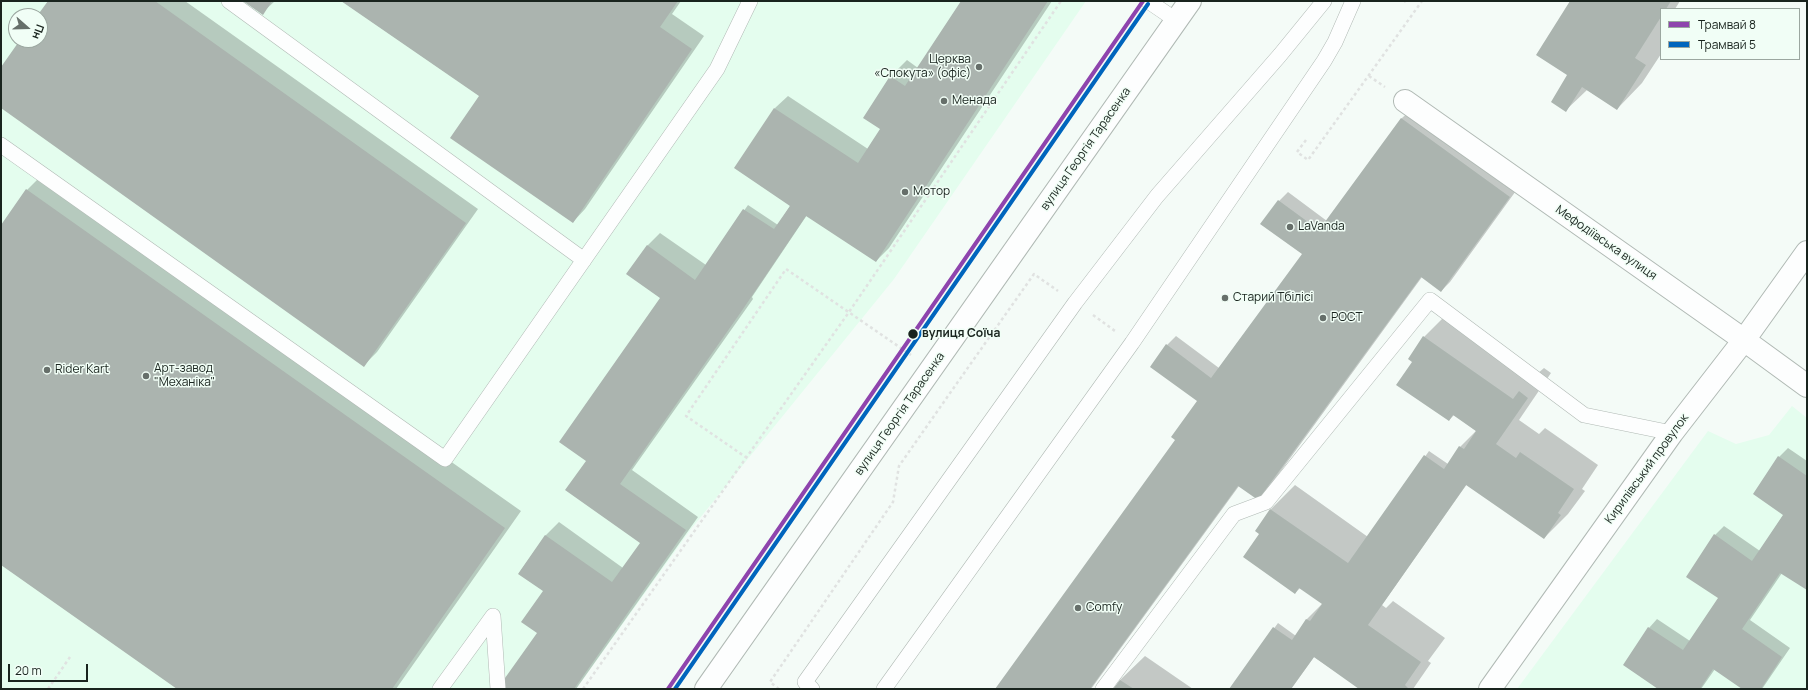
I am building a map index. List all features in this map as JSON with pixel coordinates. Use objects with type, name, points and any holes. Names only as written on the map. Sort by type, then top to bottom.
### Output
[{"type":"street","name":"вулиця Георгія Тарасенка","points":[[706,689],[1190,1]]},
{"type":"street","name":"Мефодіївська вулиця","points":[[1405,101],[1807,386]]},
{"type":"street","name":"Кирилівський провулок","points":[[1490,689],[1672,433],[1744,340],[1807,252]]},
{"type":"lane","points":[[229,1],[584,260]]},
{"type":"lane","points":[[1,145],[445,459],[717,69],[750,1]]},
{"type":"lane","points":[[1148,1],[1176,20]]},
{"type":"lane","points":[[812,689],[805,682],[1075,303],[1153,201],[1280,55],[1324,1]]},
{"type":"lane","points":[[884,689],[1141,330],[1324,61],[1335,42],[1353,1]]},
{"type":"lane","points":[[1103,689],[1234,514],[1266,502],[1430,300],[1584,415],[1672,433]]},
{"type":"lane","points":[[440,689],[493,616],[498,689]]},
{"type":"path","points":[[583,689],[849,312],[1060,1]]},
{"type":"path","points":[[1306,140],[1297,152],[1308,160],[1422,1]]},
{"type":"path","points":[[747,458],[686,416],[786,270],[913,357]]},
{"type":"path","points":[[779,689],[770,682],[893,502],[899,466],[1034,274]]},
{"type":"path","points":[[48,689],[70,657]]},
{"type":"shaded area","points":[[1,1],[1086,1],[894,279],[691,529],[576,689],[1,689]]},
{"type":"shaded area","points":[[1792,406],[1807,418],[1807,689],[1517,689],[1708,431],[1736,444],[1769,435]]},
{"type":"building","points":[[48,1],[155,1],[466,223],[364,367],[1,108],[1,67],[14,48],[48,48],[48,8],[43,8]]},
{"type":"building","points":[[243,1],[272,1],[263,15]]},
{"type":"building","points":[[341,1],[678,1],[660,27],[692,49],[573,223],[450,138],[479,96]]},
{"type":"building","points":[[961,1],[1048,1],[876,262],[806,216],[741,312],[620,484],[686,530],[574,689],[503,689],[505,678],[537,633],[521,622],[543,591],[518,574],[545,535],[612,582],[640,543],[565,490],[586,461],[559,442],[660,298],[626,274],[647,245],[695,280],[743,209],[774,229],[790,206],[734,168],[774,108],[858,163],[880,129],[863,118],[890,76],[905,86]]},
{"type":"building","points":[[1570,1],[1671,1],[1667,8],[1660,8],[1660,19],[1635,58],[1646,65],[1617,110],[1582,87],[1566,112],[1551,102],[1567,75],[1536,55]]},
{"type":"building","name":"РОСТ","points":[[1401,118],[1510,197],[1441,292],[1421,277],[1258,500],[1238,486],[1090,689],[995,689],[1175,440],[1171,437],[1197,401],[1150,367],[1166,344],[1211,378],[1302,254],[1260,224],[1278,200],[1319,230]]},
{"type":"building","name":"Арт-завод \"Механіка\"","points":[[26,189],[505,528],[392,689],[177,689],[1,565],[1,225]]},
{"type":"building","points":[[1423,336],[1513,399],[1519,391],[1528,398],[1496,444],[1516,458],[1520,452],[1574,489],[1558,513],[1561,515],[1544,539],[1466,485],[1368,625],[1421,662],[1405,685],[1408,688],[1407,689],[1359,689],[1314,657],[1291,689],[1229,689],[1273,627],[1292,640],[1306,619],[1310,621],[1322,604],[1299,588],[1295,594],[1243,557],[1259,534],[1255,531],[1270,509],[1348,563],[1424,455],[1444,469],[1459,446],[1464,449],[1476,431],[1453,415],[1449,421],[1396,385],[1412,362],[1408,359]]},
{"type":"building","points":[[1778,456],[1807,476],[1807,590],[1780,573],[1742,629],[1782,657],[1761,689],[1742,689],[1713,669],[1700,689],[1658,689],[1623,665],[1648,627],[1683,650],[1718,598],[1686,577],[1714,534],[1752,561],[1783,515],[1753,494]]},
{"type":"building","points":[[1120,680],[1134,689],[1113,689]]},
{"type":"tram line","name":"8","points":[[668,689],[1143,1]]},
{"type":"tram line","name":"5","points":[[675,689],[1148,4]]},
{"type":"place","name":"Церква «Спокута» (офіс)","points":[[979,67]]},
{"type":"place","name":"Менада","points":[[944,101]]},
{"type":"place","name":"Мотор","points":[[905,192]]},
{"type":"place","name":"LaVanda","points":[[1290,227]]},
{"type":"place","name":"Старий Тбілісі","points":[[1225,298]]},
{"type":"place","name":"РОСТ","points":[[1323,318]]},
{"type":"place","name":"вулиця Соїча","points":[[913,334]]},
{"type":"place","name":"Rider Kart","points":[[47,370]]},
{"type":"place","name":"Арт-завод \"Механіка\"","points":[[146,376]]},
{"type":"place","name":"Comfy","points":[[1078,608]]}]
